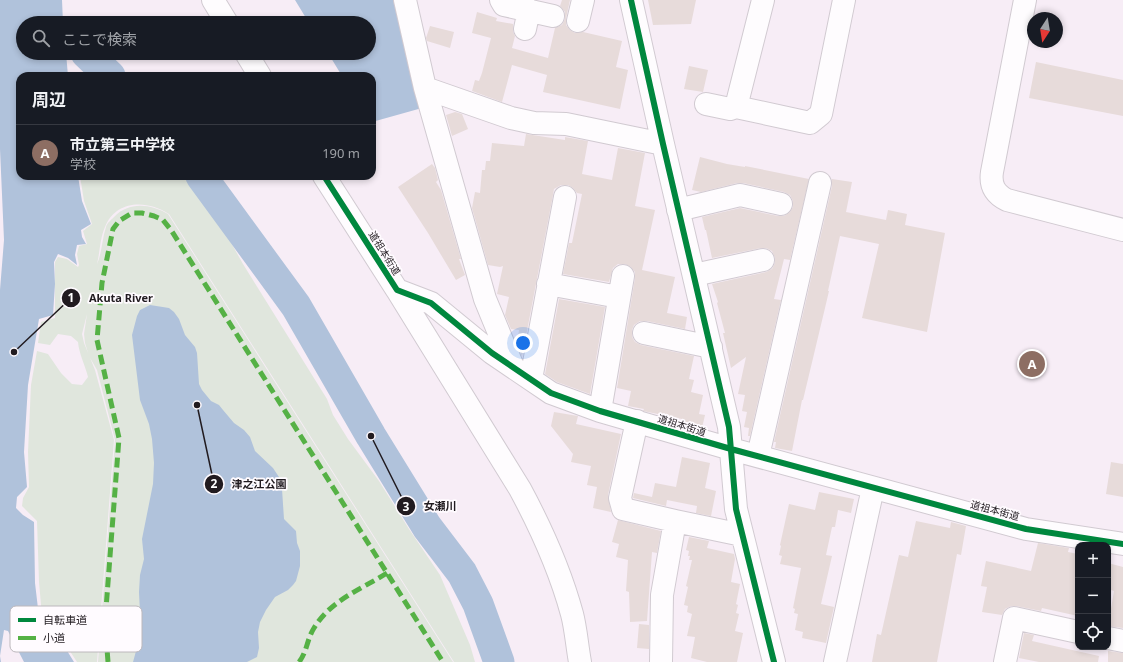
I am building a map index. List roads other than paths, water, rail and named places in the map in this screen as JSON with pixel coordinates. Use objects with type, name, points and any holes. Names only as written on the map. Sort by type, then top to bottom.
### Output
[{"type":"street","points":[[213,0],[223,16]]},
{"type":"street","points":[[405,0],[425,88],[485,298],[513,367]]},
{"type":"street","points":[[501,0],[504,5],[527,20],[553,16]]},
{"type":"street","points":[[578,21],[583,0]]},
{"type":"street","points":[[631,0],[729,427],[736,509],[774,662]]},
{"type":"street","points":[[736,107],[763,0]]},
{"type":"street","points":[[706,104],[730,109],[736,107],[810,123],[821,114],[844,0]]},
{"type":"street","points":[[1025,0],[992,172],[993,187],[998,194],[1007,200],[1123,230]]},
{"type":"street","points":[[250,60],[258,72]]},
{"type":"street","points":[[425,88],[511,118],[534,123],[566,124],[663,144]]},
{"type":"street","name":"道祖本街道","points":[[327,180],[396,290],[431,303],[492,353],[552,394],[600,411],[730,449],[1026,529],[1123,544]]},
{"type":"street","points":[[758,456],[820,183]]},
{"type":"street","points":[[678,210],[740,195],[781,204]]},
{"type":"street","points":[[531,379],[565,197]]},
{"type":"street","points":[[694,275],[763,260]]},
{"type":"street","points":[[548,284],[621,287],[600,411]]},
{"type":"street","points":[[396,290],[520,489],[534,515],[564,586],[572,615],[580,662]]},
{"type":"street","points":[[644,333],[711,347]]},
{"type":"street","points":[[637,421],[620,498],[623,509],[742,535]]},
{"type":"street","points":[[835,662],[873,488]]},
{"type":"street","points":[[661,662],[662,595],[675,521]]},
{"type":"street","points":[[1005,662],[1014,618],[1075,631]]},
{"type":"street","points":[[1111,639],[1123,641]]},
{"type":"water","points":[[0,0],[62,0],[63,16],[16,16],[16,60],[67,60],[68,72],[16,72],[16,180],[79,180],[82,201],[91,224],[81,230],[82,237],[86,244],[77,245],[75,255],[77,265],[68,258],[58,254],[54,262],[55,284],[53,315],[39,319],[28,385],[24,452],[27,487],[17,497],[16,508],[23,515],[34,522],[35,583],[38,606],[10,606],[10,635],[8,631],[4,630],[0,656],[0,290],[4,240],[0,149]]},
{"type":"water","points":[[295,0],[396,0],[422,108],[376,121],[376,72],[340,72],[332,60],[376,60],[376,16],[305,16]]},
{"type":"water","points":[[150,305],[169,308],[179,319],[185,335],[195,347],[197,353],[199,384],[202,390],[211,401],[219,405],[234,423],[244,430],[250,437],[255,451],[273,468],[279,477],[282,489],[284,519],[296,531],[297,543],[300,551],[300,566],[296,581],[288,590],[275,597],[266,610],[260,622],[258,632],[259,648],[257,657],[247,662],[133,662],[136,652],[142,652],[142,606],[140,606],[139,592],[140,575],[144,559],[142,539],[153,484],[154,463],[149,424],[140,400],[132,335],[140,310]]},
{"type":"water","points":[[19,652],[68,652],[74,662],[24,662]]},
{"type":"waterway","points":[[93,60],[106,72]]},
{"type":"waterway","points":[[204,180],[296,306],[371,436],[427,527],[462,573],[478,604],[499,662]]},
{"type":"place","name":"Akuta River","points":[[14,352]]},
{"type":"place","name":"市立第三中学校","points":[[1032,364]]},
{"type":"place","name":"津之江公園","points":[[197,405]]},
{"type":"place","name":"女瀬川","points":[[371,436]]}]
